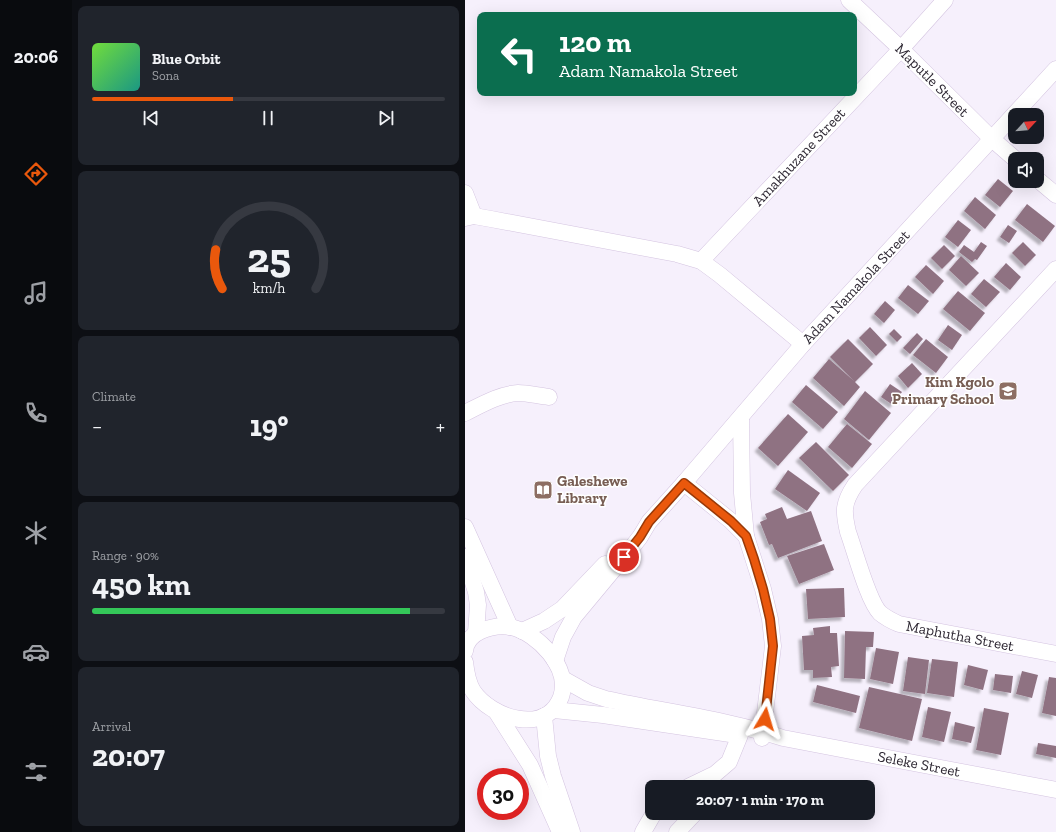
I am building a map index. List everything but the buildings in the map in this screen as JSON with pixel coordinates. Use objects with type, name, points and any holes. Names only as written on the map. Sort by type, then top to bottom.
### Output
[{"type":"street","name":"Maputle Street","points":[[849,0],[1008,153]]},
{"type":"street","name":"Amakhuzane Street","points":[[857,96],[945,0]]},
{"type":"street","name":"Adam Namakola Street","points":[[649,522],[803,344],[1056,69]]},
{"type":"street","name":"Amakhuzane Street","points":[[701,261],[857,96]]},
{"type":"street","points":[[1044,184],[1056,195]]},
{"type":"street","points":[[465,192],[469,217],[677,254],[701,261],[803,344]]},
{"type":"street","name":"Maphutha Street","points":[[1056,269],[861,479],[847,497],[845,508],[848,532],[873,602],[880,613],[890,620],[899,624],[1056,654]]},
{"type":"street","points":[[465,412],[496,399],[518,393],[549,397]]},
{"type":"street","points":[[741,417],[742,493],[746,536],[763,589],[771,626],[773,646],[762,735]]},
{"type":"street","points":[[684,483],[731,521],[746,536]]},
{"type":"street","points":[[465,647],[470,638],[476,633],[492,628],[516,629],[544,621],[562,609],[635,532],[649,522]]},
{"type":"street","points":[[555,661],[563,637],[574,617],[640,537],[649,522]]},
{"type":"street","points":[[465,527],[516,629],[536,640],[547,650],[555,661],[563,679],[561,697],[549,713],[548,756],[553,776],[572,832]]},
{"type":"street","points":[[465,556],[476,592],[478,605],[476,633]]},
{"type":"street","points":[[465,662],[469,688],[497,713],[530,765],[560,832]]},
{"type":"street","name":"Seleke Street","points":[[563,679],[588,693],[606,699],[762,735],[1056,790]]},
{"type":"street","name":"Seleke Street","points":[[497,713],[525,720],[549,713],[603,714],[740,735],[762,735]]},
{"type":"street","points":[[702,780],[715,774],[729,762],[740,735]]},
{"type":"street","points":[[643,832],[650,820]]},
{"type":"street","points":[[677,832],[688,820]]},
{"type":"place","name":"Kim Kgolo Primary School","points":[[1008,391]]},
{"type":"place","name":"Galeshewe Library","points":[[543,490]]},
{"type":"route","points":[[624,557],[640,537],[649,522],[684,483],[731,521],[746,536],[763,589],[770,619],[773,646],[765,719]]}]
